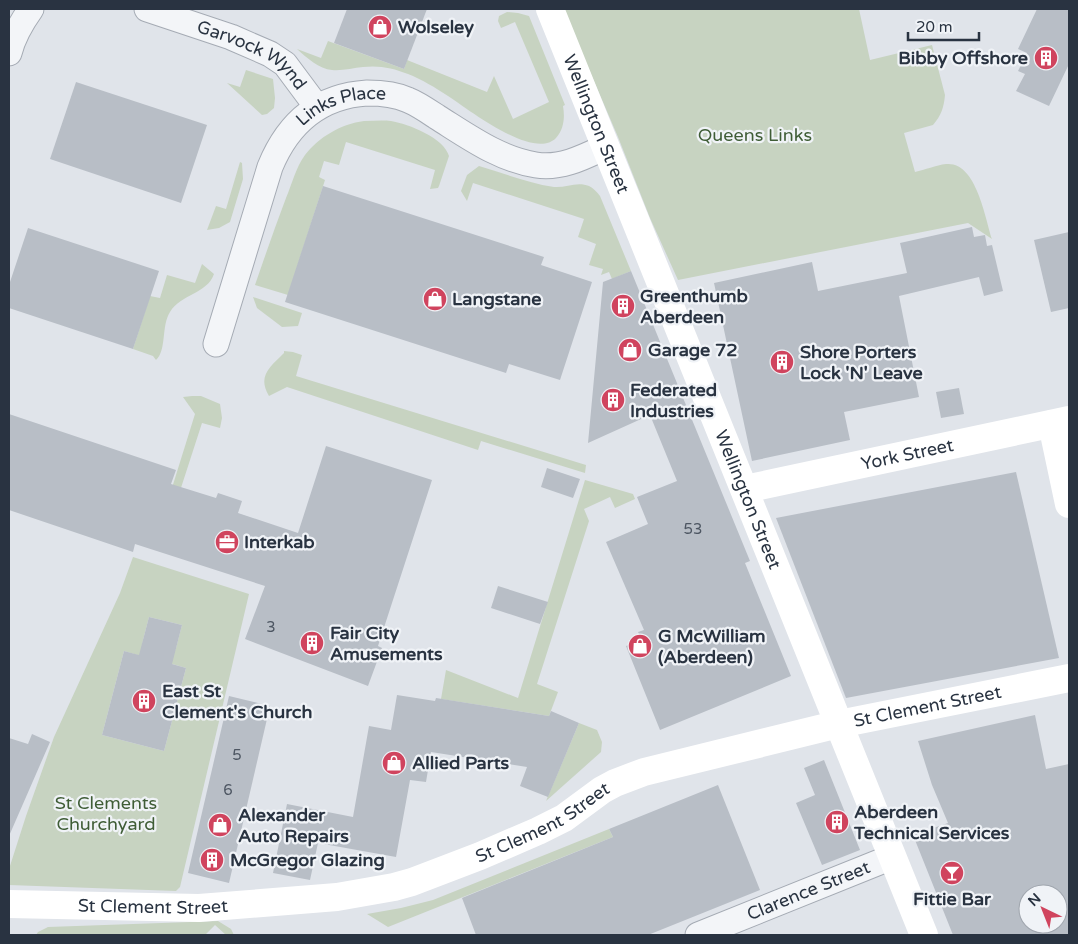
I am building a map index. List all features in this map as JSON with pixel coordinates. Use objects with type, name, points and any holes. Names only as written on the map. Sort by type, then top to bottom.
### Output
[{"type":"street","points":[[9,53],[15,35],[31,9]]},
{"type":"street","name":"Garvock Wynd","points":[[147,9],[231,37],[270,54],[285,64],[317,107]]},
{"type":"street","name":"Wellington Street","points":[[550,9],[924,935]]},
{"type":"street","name":"Links Place","points":[[216,344],[270,167],[277,150],[291,130],[317,107],[336,99],[362,94],[384,94],[400,97],[423,108],[490,149],[505,156],[538,165],[570,162],[605,147]]},
{"type":"street","points":[[1061,422],[1069,504]]},
{"type":"street","name":"York Street","points":[[745,490],[1061,422]]},
{"type":"street","name":"St Clement Street","points":[[9,904],[199,908],[337,897],[394,887],[480,856],[538,831],[564,818],[602,790],[633,776],[839,724],[1069,678]]},
{"type":"street","name":"Clarence Street","points":[[698,935],[892,857]]},
{"type":"green space","name":"Queens Links","points":[[563,9],[859,9],[870,60],[932,45],[945,99],[940,115],[933,125],[904,133],[915,172],[946,164],[956,165],[965,171],[978,192],[992,239],[968,223],[678,280],[650,218],[618,137]]},
{"type":"green space","points":[[507,12],[529,16],[565,105],[563,106],[564,119],[561,131],[556,138],[546,143],[533,143],[501,130],[433,87],[408,74],[375,66],[340,70],[322,68],[297,49],[321,58],[328,41],[404,69],[407,60],[487,92],[494,76],[513,119],[549,102],[515,22],[501,28],[498,21],[499,16]]},
{"type":"green space","points":[[246,70],[273,79],[274,108],[267,114],[262,115],[227,83],[240,87]]},
{"type":"green space","points":[[364,121],[398,123],[425,133],[440,143],[446,149],[449,156],[438,188],[430,189],[435,170],[346,142],[339,165],[324,161],[319,177],[325,180],[288,295],[255,285],[297,170],[305,155],[331,132],[347,125]]},
{"type":"green space","points":[[240,162],[242,163],[243,179],[230,222],[219,228],[207,230],[216,206],[226,209]]},
{"type":"green space","points":[[479,166],[554,187],[580,184],[592,188],[600,196],[631,271],[612,279],[609,272],[601,275],[603,269],[589,265],[596,244],[578,237],[584,219],[473,183],[467,201],[461,191],[467,175]]},
{"type":"green space","points":[[202,264],[214,274],[211,281],[181,301],[170,312],[167,318],[162,350],[156,360],[153,356],[133,349],[150,296],[160,298],[167,275],[195,283]]},
{"type":"green space","points":[[253,297],[302,313],[298,326],[282,327],[257,308]]},
{"type":"green space","points":[[284,351],[302,355],[296,376],[586,465],[585,473],[481,441],[478,450],[287,387],[269,396],[264,383],[265,377],[270,367]]},
{"type":"green space","points":[[201,396],[220,404],[222,418],[220,428],[202,423],[179,494],[171,491],[195,414],[183,397]]},
{"type":"green space","points":[[585,480],[633,494],[635,499],[615,508],[610,497],[584,509],[589,521],[537,684],[558,692],[549,716],[441,699],[446,670],[518,698]]},
{"type":"green space","name":"St Clements Churchyard","points":[[133,557],[249,594],[180,887],[176,891],[9,885],[9,869],[54,737],[120,593]],"holes":[[[149,617],[182,625],[176,648],[169,663],[186,668],[164,751],[102,735],[124,651],[141,656]]]},
{"type":"green space","points":[[579,723],[597,730],[602,742],[601,752],[546,801]]},
{"type":"green space","points":[[609,829],[613,837],[388,927],[367,914],[433,900]]},
{"type":"green space","points":[[218,921],[231,929],[234,935],[226,935],[215,925],[205,935],[36,935],[48,927]]},
{"type":"building","name":"Wolseley","points":[[347,9],[427,9],[404,69],[334,43]]},
{"type":"building","name":"Bibby Offshore","points":[[1037,9],[1069,9],[1069,64],[1049,106],[1016,91],[1025,74],[1018,71],[1027,53],[1018,49]]},
{"type":"building","points":[[76,82],[207,125],[181,203],[50,159]]},
{"type":"building","points":[[323,186],[544,257],[541,265],[592,282],[560,380],[509,364],[506,373],[285,302]]},
{"type":"building","points":[[972,227],[974,237],[985,235],[987,246],[992,245],[1003,291],[984,296],[979,277],[899,296],[919,397],[844,412],[850,440],[752,461],[714,283],[812,262],[818,291],[907,273],[900,243]]},
{"type":"building","points":[[28,228],[159,271],[133,349],[9,308],[9,285]]},
{"type":"building","points":[[1069,232],[1069,308],[1051,312],[1034,240]]},
{"type":"building","points":[[631,271],[750,561],[745,563],[791,676],[660,730],[626,646],[642,640],[638,632],[644,630],[606,542],[648,524],[637,497],[677,481],[650,415],[588,443],[603,282]]},
{"type":"building","points":[[959,388],[964,414],[941,418],[936,392]]},
{"type":"building","points":[[9,414],[176,470],[171,484],[216,498],[218,493],[242,501],[238,513],[298,533],[326,446],[432,480],[378,646],[382,648],[368,686],[245,639],[265,586],[135,544],[133,552],[9,510]]},
{"type":"building","points":[[547,468],[580,479],[573,498],[541,487]]},
{"type":"building","points":[[1016,472],[1059,658],[846,698],[776,518]]},
{"type":"building","points":[[498,586],[548,602],[540,624],[491,608]]},
{"type":"building","name":"East St Clement's Church","points":[[149,617],[182,625],[172,664],[186,668],[164,751],[102,735],[124,651],[139,655]]},
{"type":"building","points":[[397,695],[435,701],[436,698],[549,716],[551,711],[579,723],[548,797],[520,786],[527,767],[431,752],[426,782],[410,780],[396,857],[318,843],[310,880],[273,873],[287,804],[353,817],[369,726],[391,730]]},
{"type":"building","points":[[229,696],[270,706],[229,883],[188,873]]},
{"type":"building","points":[[1035,715],[1046,769],[1069,764],[1069,935],[953,935],[913,835],[948,823],[932,785],[918,741]]},
{"type":"building","points":[[32,734],[50,742],[9,836],[9,738],[28,744]]},
{"type":"building","name":"Aberdeen Technical Services","points":[[824,760],[860,850],[822,865],[796,803],[815,795],[804,768]]},
{"type":"building","points":[[718,785],[760,890],[648,935],[476,935],[462,898],[613,837],[609,829]]},
{"type":"place","name":"Wolseley","points":[[380,27]]},
{"type":"place","name":"Bibby Offshore","points":[[1046,58]]},
{"type":"place","name":"Langstane","points":[[435,299]]},
{"type":"place","name":"Greenthumb Aberdeen","points":[[623,306]]},
{"type":"place","name":"Garage 72","points":[[630,350]]},
{"type":"place","name":"Shore Porters Lock 'N' Leave","points":[[782,362]]},
{"type":"place","name":"Federated Industries","points":[[613,400]]},
{"type":"place","name":"Interkab","points":[[227,542]]},
{"type":"place","name":"Fair City Amusements","points":[[312,643]]},
{"type":"place","name":"G McWilliam (Aberdeen)","points":[[640,646]]},
{"type":"place","name":"East St Clement's Church","points":[[144,701]]},
{"type":"place","name":"Allied Parts","points":[[394,763]]},
{"type":"place","name":"Aberdeen Technical Services","points":[[837,822]]},
{"type":"place","name":"Alexander Auto Repairs","points":[[220,825]]},
{"type":"place","name":"McGregor Glazing","points":[[212,860]]},
{"type":"place","name":"Fittie Bar","points":[[952,873]]}]
